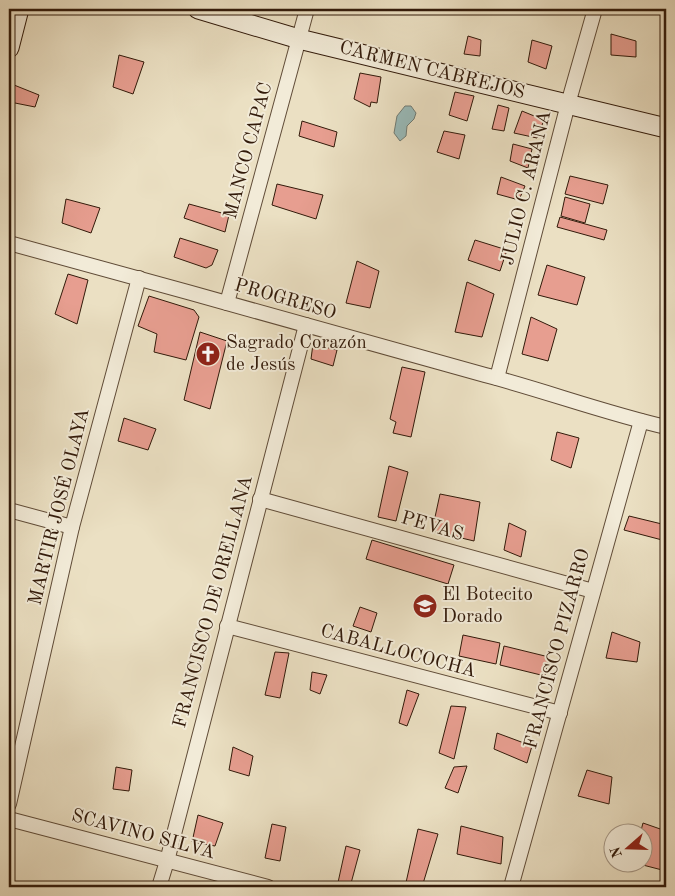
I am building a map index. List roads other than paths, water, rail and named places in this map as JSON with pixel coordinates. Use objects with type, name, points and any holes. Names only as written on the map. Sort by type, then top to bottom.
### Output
[{"type":"street","points":[[9,48],[20,9]]},
{"type":"street","name":"CARMEN CABREJOS","points":[[198,9],[299,39],[666,128]]},
{"type":"street","name":"MANCO CAPAC","points":[[228,303],[307,9]]},
{"type":"street","name":"JULIO C. ARANA","points":[[498,378],[568,104],[595,9]]},
{"type":"street","name":"PROGRESO","points":[[9,243],[498,378],[641,421],[666,426]]},
{"type":"street","name":"MARTIR JOSÉ OLAYA","points":[[9,804],[72,527],[139,278]]},
{"type":"street","name":"FRANCISCO DE ORELLANA","points":[[159,887],[306,325]]},
{"type":"street","name":"FRANCISCO PIZARRO","points":[[511,887],[641,421]]},
{"type":"street","name":"PEVAS","points":[[260,499],[593,591]]},
{"type":"street","points":[[9,510],[72,527]]},
{"type":"street","name":"CABALLOCOCHA","points":[[227,626],[560,713]]},
{"type":"street","name":"SCAVINO SILVA","points":[[9,819],[268,887]]},
{"type":"water","points":[[405,106],[411,106],[416,113],[414,119],[407,126],[406,136],[400,141],[394,133],[397,116]]},
{"type":"place","name":"Sagrado Corazón de Jesús","points":[[208,354]]},
{"type":"place","name":"El Botecito Dorado","points":[[425,606]]}]
